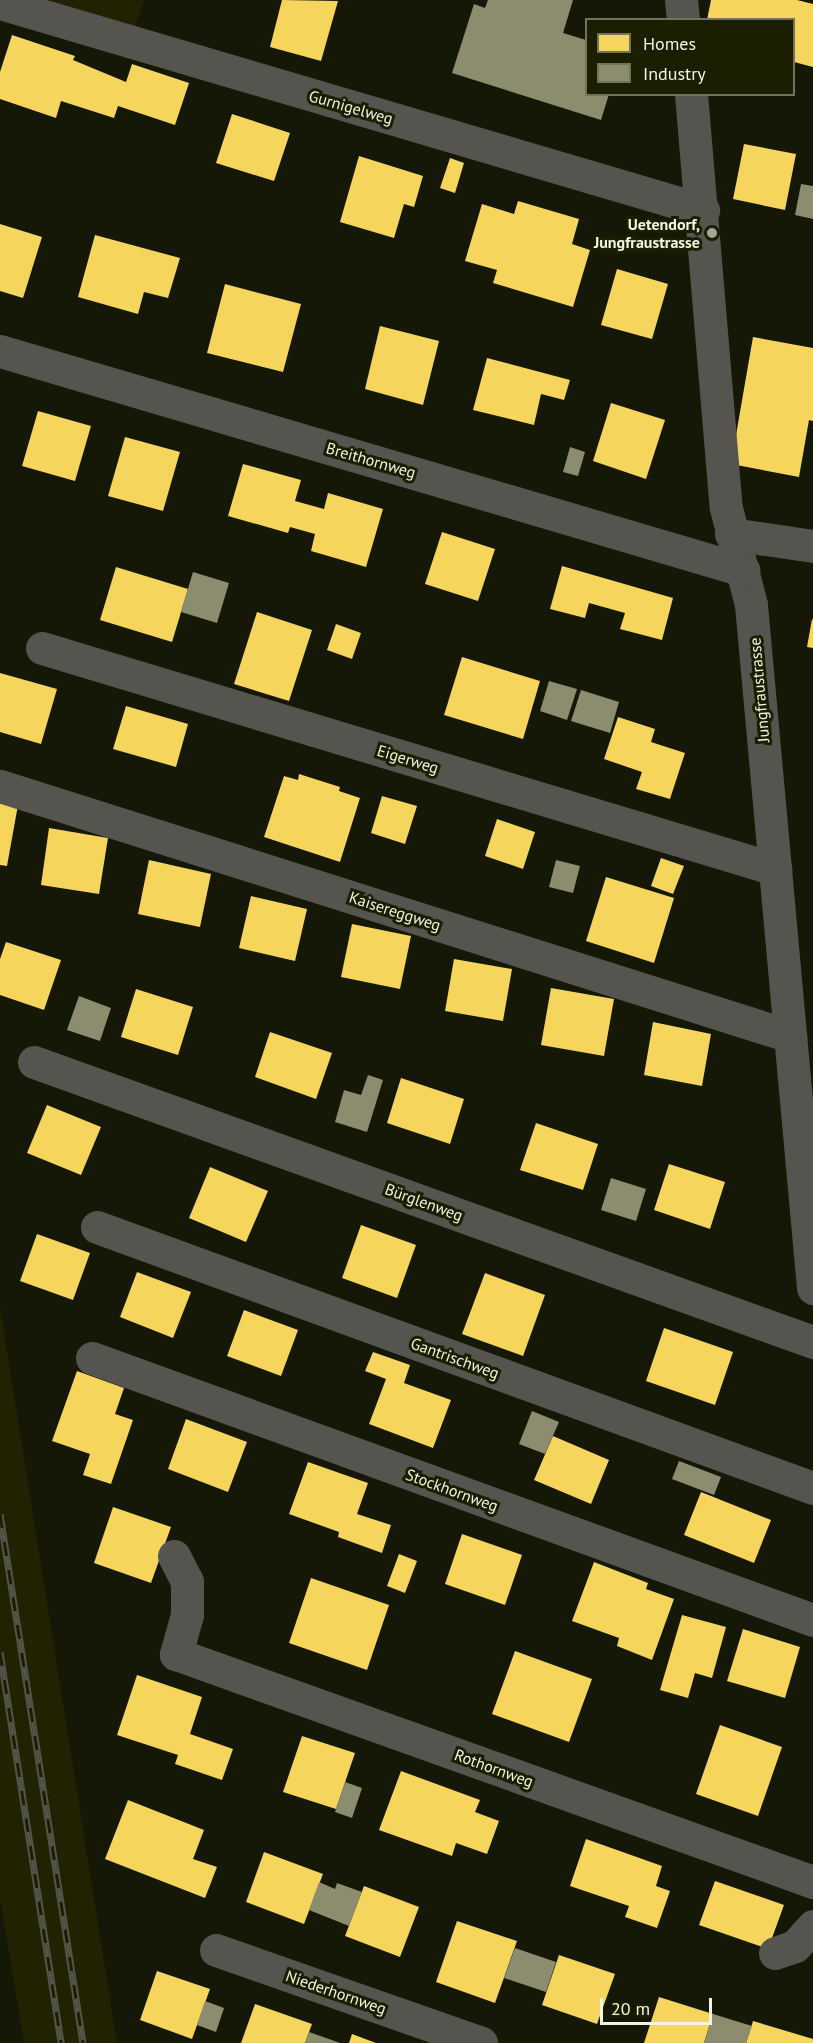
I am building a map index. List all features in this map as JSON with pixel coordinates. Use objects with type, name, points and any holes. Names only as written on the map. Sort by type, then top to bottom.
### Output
[{"type":"street","points":[[681,0],[683,18]]},
{"type":"street","name":"Gurnigelweg","points":[[0,3],[703,210]]},
{"type":"street","name":"Jungfraustrasse","points":[[691,96],[731,534],[751,605],[775,869],[797,1024],[813,1288]]},
{"type":"street","name":"Breithornweg","points":[[0,351],[743,570]]},
{"type":"street","points":[[731,534],[813,546]]},
{"type":"street","name":"Eigerweg","points":[[42,648],[775,869]]},
{"type":"street","name":"Kaisereggweg","points":[[0,786],[797,1024]]},
{"type":"street","name":"Bürglenweg","points":[[34,1062],[813,1342]]},
{"type":"street","name":"Gantrischweg","points":[[97,1227],[813,1488]]},
{"type":"street","name":"Stockhornweg","points":[[92,1358],[813,1620]]},
{"type":"street","name":"Rothornweg","points":[[174,1556],[187,1581],[187,1615],[176,1654],[813,1882]]},
{"type":"street","points":[[774,1953],[795,1946],[813,1926]]},
{"type":"street","name":"Niederhornweg","points":[[216,1950],[464,2040]]},
{"type":"shaded area","points":[[8,0],[144,0],[130,42]]},
{"type":"shaded area","points":[[0,1307],[117,2043],[24,2043],[0,1899]]},
{"type":"building: Homes","points":[[282,0],[338,1],[321,61],[270,47]]},
{"type":"building: Homes","points":[[711,0],[797,0],[813,4],[813,67],[795,62],[795,18],[707,18]]},
{"type":"building: Homes","points":[[12,35],[75,56],[73,60],[126,82],[132,64],[189,83],[175,125],[118,106],[114,118],[61,101],[56,118],[0,99],[0,72]]},
{"type":"building: Homes","points":[[232,114],[290,133],[274,181],[216,163]]},
{"type":"building: Homes","points":[[744,144],[796,154],[785,210],[733,199]]},
{"type":"building: Homes","points":[[359,156],[423,176],[414,207],[404,204],[394,238],[340,222]]},
{"type":"building: Homes","points":[[450,158],[464,163],[455,193],[440,188]]},
{"type":"building: Homes","points":[[518,201],[579,219],[572,244],[590,250],[573,307],[493,283],[497,270],[465,261],[482,204],[514,214]]},
{"type":"building: Homes","points":[[0,224],[42,237],[23,298],[0,291]]},
{"type":"building: Homes","points":[[95,235],[180,258],[168,298],[144,292],[138,314],[78,297]]},
{"type":"building: Homes","points":[[617,269],[668,284],[652,339],[601,325]]},
{"type":"building: Homes","points":[[225,284],[301,304],[283,372],[207,353]]},
{"type":"building: Homes","points":[[380,326],[439,341],[423,405],[365,389]]},
{"type":"building: Homes","points":[[753,337],[813,348],[813,421],[809,420],[799,477],[731,464]]},
{"type":"building: Homes","points":[[487,358],[570,380],[564,400],[541,394],[534,425],[473,410]]},
{"type":"building: Homes","points":[[611,403],[665,420],[646,479],[593,461]]},
{"type":"building: Homes","points":[[38,411],[91,426],[75,481],[22,466]]},
{"type":"building: Homes","points":[[125,437],[180,452],[163,511],[108,496]]},
{"type":"building: Homes","points":[[243,464],[301,480],[295,501],[324,509],[328,493],[383,509],[366,567],[311,551],[315,534],[290,527],[288,533],[228,516]]},
{"type":"building: Homes","points":[[442,532],[495,549],[478,601],[425,584]]},
{"type":"building: Homes","points":[[562,566],[673,598],[662,640],[620,629],[625,613],[589,603],[585,618],[550,609]]},
{"type":"building: Homes","points":[[116,567],[188,589],[172,642],[100,620]]},
{"type":"building: Homes","points":[[257,612],[312,630],[289,701],[234,684]]},
{"type":"building: Homes","points":[[813,620],[813,648],[807,647]]},
{"type":"building: Homes","points":[[336,624],[361,633],[352,659],[327,650]]},
{"type":"building: Homes","points":[[462,657],[540,681],[523,739],[444,715]]},
{"type":"building: Homes","points":[[0,673],[57,689],[41,744],[0,732]]},
{"type":"building: Homes","points":[[126,706],[188,724],[176,767],[113,749]]},
{"type":"building: Homes","points":[[618,717],[655,729],[651,742],[685,753],[670,799],[636,789],[642,772],[604,759]]},
{"type":"building: Homes","points":[[299,774],[340,787],[339,791],[360,798],[340,862],[264,837],[284,776],[298,780]]},
{"type":"building: Homes","points":[[382,796],[417,806],[405,844],[371,833]]},
{"type":"building: Homes","points":[[0,802],[18,805],[7,866],[0,865]]},
{"type":"building: Homes","points":[[497,819],[535,832],[523,869],[485,856]]},
{"type":"building: Homes","points":[[49,828],[108,838],[99,894],[41,885]]},
{"type":"building: Homes","points":[[661,858],[684,866],[673,894],[651,886]]},
{"type":"building: Homes","points":[[149,860],[211,874],[200,927],[138,914]]},
{"type":"building: Homes","points":[[606,877],[674,898],[654,963],[586,941]]},
{"type":"building: Homes","points":[[251,896],[307,909],[295,961],[239,948]]},
{"type":"building: Homes","points":[[352,924],[411,936],[400,989],[341,977]]},
{"type":"building: Homes","points":[[6,942],[61,960],[44,1010],[0,995],[0,959]]},
{"type":"building: Homes","points":[[454,959],[512,969],[503,1021],[445,1011]]},
{"type":"building: Homes","points":[[551,988],[614,999],[604,1056],[541,1045]]},
{"type":"building: Homes","points":[[136,989],[193,1007],[178,1055],[121,1037]]},
{"type":"building: Homes","points":[[653,1022],[711,1034],[702,1086],[644,1075]]},
{"type":"building: Homes","points":[[270,1032],[332,1053],[316,1099],[255,1077]]},
{"type":"building: Homes","points":[[401,1078],[464,1099],[450,1144],[387,1123]]},
{"type":"building: Homes","points":[[47,1105],[101,1127],[81,1175],[27,1153]]},
{"type":"building: Homes","points":[[536,1123],[598,1144],[583,1190],[520,1170]]},
{"type":"building: Homes","points":[[669,1164],[725,1182],[710,1229],[654,1210]]},
{"type":"building: Homes","points":[[210,1167],[268,1191],[246,1242],[189,1218]]},
{"type":"building: Homes","points":[[361,1225],[416,1245],[397,1298],[342,1278]]},
{"type":"building: Homes","points":[[37,1234],[90,1253],[73,1300],[20,1281]]},
{"type":"building: Homes","points":[[137,1272],[191,1292],[173,1338],[120,1317]]},
{"type":"building: Homes","points":[[485,1273],[545,1295],[523,1356],[462,1334]]},
{"type":"building: Homes","points":[[244,1310],[298,1330],[281,1376],[227,1356]]},
{"type":"building: Homes","points":[[664,1328],[733,1352],[715,1405],[646,1381]]},
{"type":"building: Homes","points":[[373,1352],[410,1365],[404,1383],[451,1400],[433,1448],[369,1424],[386,1379],[365,1371]]},
{"type":"building: Homes","points":[[77,1371],[124,1388],[115,1414],[133,1420],[111,1484],[83,1475],[90,1454],[52,1441]]},
{"type":"building: Homes","points":[[186,1419],[247,1442],[228,1492],[168,1469]]},
{"type":"building: Homes","points":[[553,1436],[609,1460],[591,1504],[534,1480]]},
{"type":"building: Homes","points":[[308,1462],[368,1483],[357,1514],[391,1525],[382,1553],[338,1537],[339,1532],[289,1514]]},
{"type":"building: Homes","points":[[701,1492],[771,1520],[754,1563],[684,1535]]},
{"type":"building: Homes","points":[[113,1507],[171,1527],[151,1583],[94,1563]]},
{"type":"building: Homes","points":[[462,1534],[522,1555],[505,1605],[445,1584]]},
{"type":"building: Homes","points":[[399,1554],[417,1561],[405,1593],[387,1586]]},
{"type":"building: Homes","points":[[594,1562],[648,1583],[646,1589],[674,1599],[652,1660],[617,1646],[619,1638],[572,1621]]},
{"type":"building: Homes","points":[[311,1578],[389,1605],[367,1670],[289,1643]]},
{"type":"building: Homes","points":[[682,1615],[726,1627],[712,1678],[695,1673],[688,1698],[660,1690]]},
{"type":"building: Homes","points":[[743,1629],[800,1647],[785,1698],[727,1681]]},
{"type":"building: Homes","points":[[515,1651],[592,1679],[569,1742],[492,1714]]},
{"type":"building: Homes","points":[[137,1675],[202,1697],[190,1734],[233,1749],[222,1780],[175,1764],[178,1755],[117,1735]]},
{"type":"building: Homes","points":[[720,1725],[782,1747],[758,1816],[696,1794]]},
{"type":"building: Homes","points":[[302,1736],[355,1753],[336,1809],[283,1792]]},
{"type":"building: Homes","points":[[401,1771],[480,1800],[475,1812],[499,1821],[487,1854],[456,1843],[452,1856],[379,1830]]},
{"type":"building: Homes","points":[[128,1800],[204,1830],[193,1859],[217,1867],[205,1898],[105,1859]]},
{"type":"building: Homes","points":[[586,1839],[662,1866],[656,1886],[670,1891],[657,1928],[625,1917],[629,1906],[570,1886]]},
{"type":"building: Homes","points":[[264,1852],[323,1874],[304,1924],[246,1902]]},
{"type":"building: Homes","points":[[715,1881],[784,1905],[768,1949],[699,1925]]},
{"type":"building: Homes","points":[[364,1886],[419,1907],[400,1957],[345,1936]]},
{"type":"building: Homes","points":[[457,1921],[517,1941],[495,2003],[436,1982]]},
{"type":"building: Homes","points":[[559,1955],[615,1974],[597,2024],[542,2005]]},
{"type":"building: Homes","points":[[157,1971],[210,1989],[192,2039],[140,2020]]},
{"type":"building: Homes","points":[[659,1997],[713,2014],[704,2043],[644,2043]]},
{"type":"building: Homes","points":[[255,2004],[312,2024],[305,2043],[241,2043]]},
{"type":"building: Homes","points":[[753,2021],[813,2039],[813,2043],[746,2043]]},
{"type":"building: Homes","points":[[352,2034],[376,2043],[349,2043]]},
{"type":"building: Industry","points":[[488,0],[573,0],[563,33],[585,40],[585,96],[608,96],[601,120],[452,73],[474,4],[485,8]]},
{"type":"building: Industry","points":[[801,184],[813,186],[813,219],[795,215]]},
{"type":"building: Industry","points":[[570,447],[585,452],[578,476],[563,472]]},
{"type":"building: Industry","points":[[193,572],[229,583],[217,623],[181,612]]},
{"type":"building: Industry","points":[[549,681],[577,689],[567,720],[540,711]]},
{"type":"building: Industry","points":[[581,690],[619,702],[610,733],[571,721]]},
{"type":"building: Industry","points":[[556,860],[580,866],[573,893],[549,887]]},
{"type":"building: Industry","points":[[79,996],[111,1008],[100,1041],[67,1030]]},
{"type":"building: Industry","points":[[368,1075],[383,1080],[367,1132],[335,1122],[344,1090],[361,1095]]},
{"type":"building: Industry","points":[[611,1178],[646,1189],[636,1221],[601,1210]]},
{"type":"building: Industry","points":[[532,1411],[559,1422],[545,1454],[519,1444]]},
{"type":"building: Industry","points":[[679,1461],[721,1477],[714,1495],[672,1479]]},
{"type":"building: Industry","points":[[345,1782],[362,1788],[352,1818],[335,1812]]},
{"type":"building: Industry","points":[[319,1882],[335,1889],[337,1883],[362,1892],[349,1926],[309,1910]]},
{"type":"building: Industry","points":[[515,1948],[556,1962],[546,1992],[504,1978]]},
{"type":"building: Industry","points":[[205,2001],[224,2008],[216,2032],[197,2025]]},
{"type":"building: Industry","points":[[713,2014],[752,2026],[746,2043],[704,2043]]},
{"type":"building: Industry","points":[[309,2032],[329,2039],[340,2043],[305,2043]]},
{"type":"railway","points":[[0,1514],[83,2043]]},
{"type":"railway","points":[[0,1652],[61,2043]]},
{"type":"place","name":"Uetendorf, Jungfraustrasse","points":[[712,233]]}]
